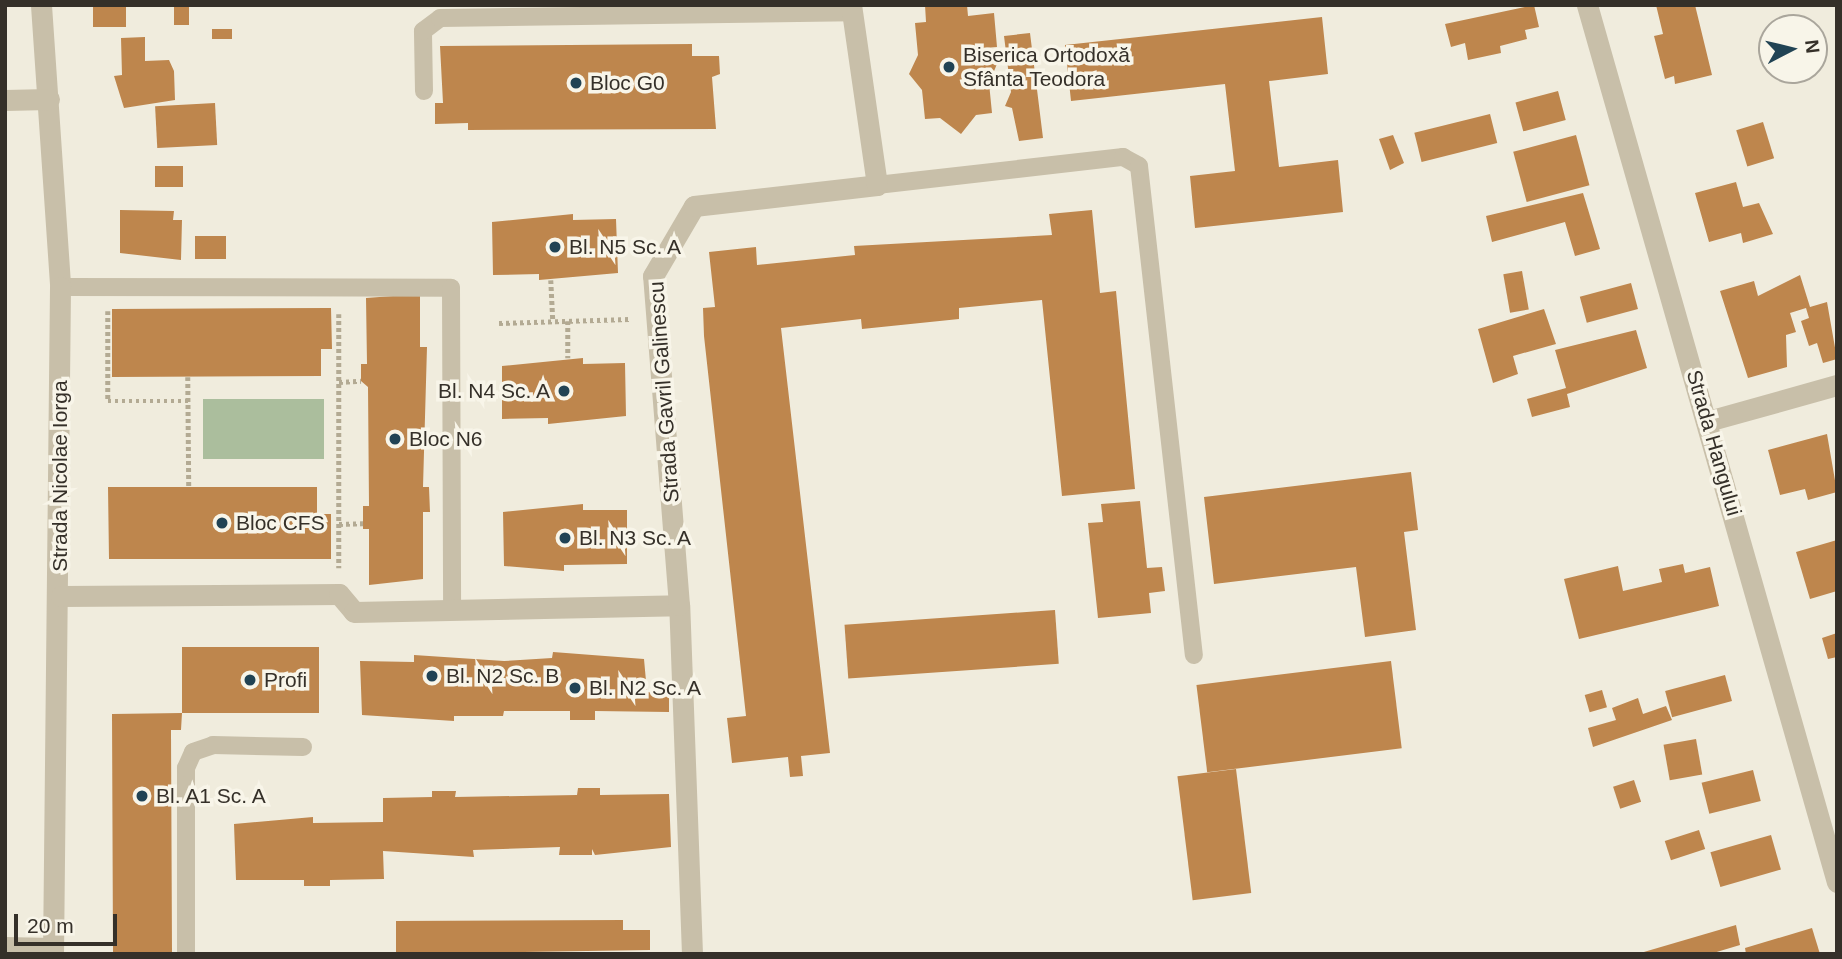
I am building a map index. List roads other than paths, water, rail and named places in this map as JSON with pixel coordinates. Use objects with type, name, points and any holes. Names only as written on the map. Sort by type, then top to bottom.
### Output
[{"type":"street","name":"Strada Nicolae Iorga","points":[[41,5],[60,287],[61,596],[53,950]]},
{"type":"street","name":"Strada Hangului","points":[[1587,5],[1708,421],[1837,883]]},
{"type":"street","points":[[852,9],[877,185]]},
{"type":"street","points":[[5,100],[49,99]]},
{"type":"street","name":"Strada Gavril Galinescu","points":[[692,954],[679,605],[653,276],[694,206],[877,185]]},
{"type":"street","points":[[1708,421],[1837,385]]},
{"type":"street","points":[[61,596],[340,594],[354,612],[679,605]]},
{"type":"lane","points":[[424,91],[423,31],[440,18],[852,9]]},
{"type":"lane","points":[[877,185],[1123,157],[1139,166],[1194,655]]},
{"type":"lane","points":[[60,287],[339,285],[451,288],[452,610]]},
{"type":"lane","points":[[186,954],[186,768],[193,752],[213,746],[303,747]]},
{"type":"lane","name":"Strada Nicolae Iorga","points":[[5,946],[53,950]]},
{"type":"place","name":"Biserica Ortodoxă Sfânta Teodora","points":[[949,67]]},
{"type":"place","name":"Bloc G0","points":[[576,83]]},
{"type":"place","name":"Bl. N5 Sc. A","points":[[555,247]]},
{"type":"place","name":"Bl. N4 Sc. A","points":[[564,391]]},
{"type":"place","name":"Bloc N6","points":[[395,439]]},
{"type":"place","name":"Bloc CFS","points":[[222,523]]},
{"type":"place","name":"Bl. N3 Sc. A","points":[[565,538]]},
{"type":"place","name":"Bl. N2 Sc. B","points":[[432,676]]},
{"type":"place","name":"Profi","points":[[250,680]]},
{"type":"place","name":"Bl. N2 Sc. A","points":[[575,688]]},
{"type":"place","name":"Bl. A1 Sc. A","points":[[142,796]]}]
